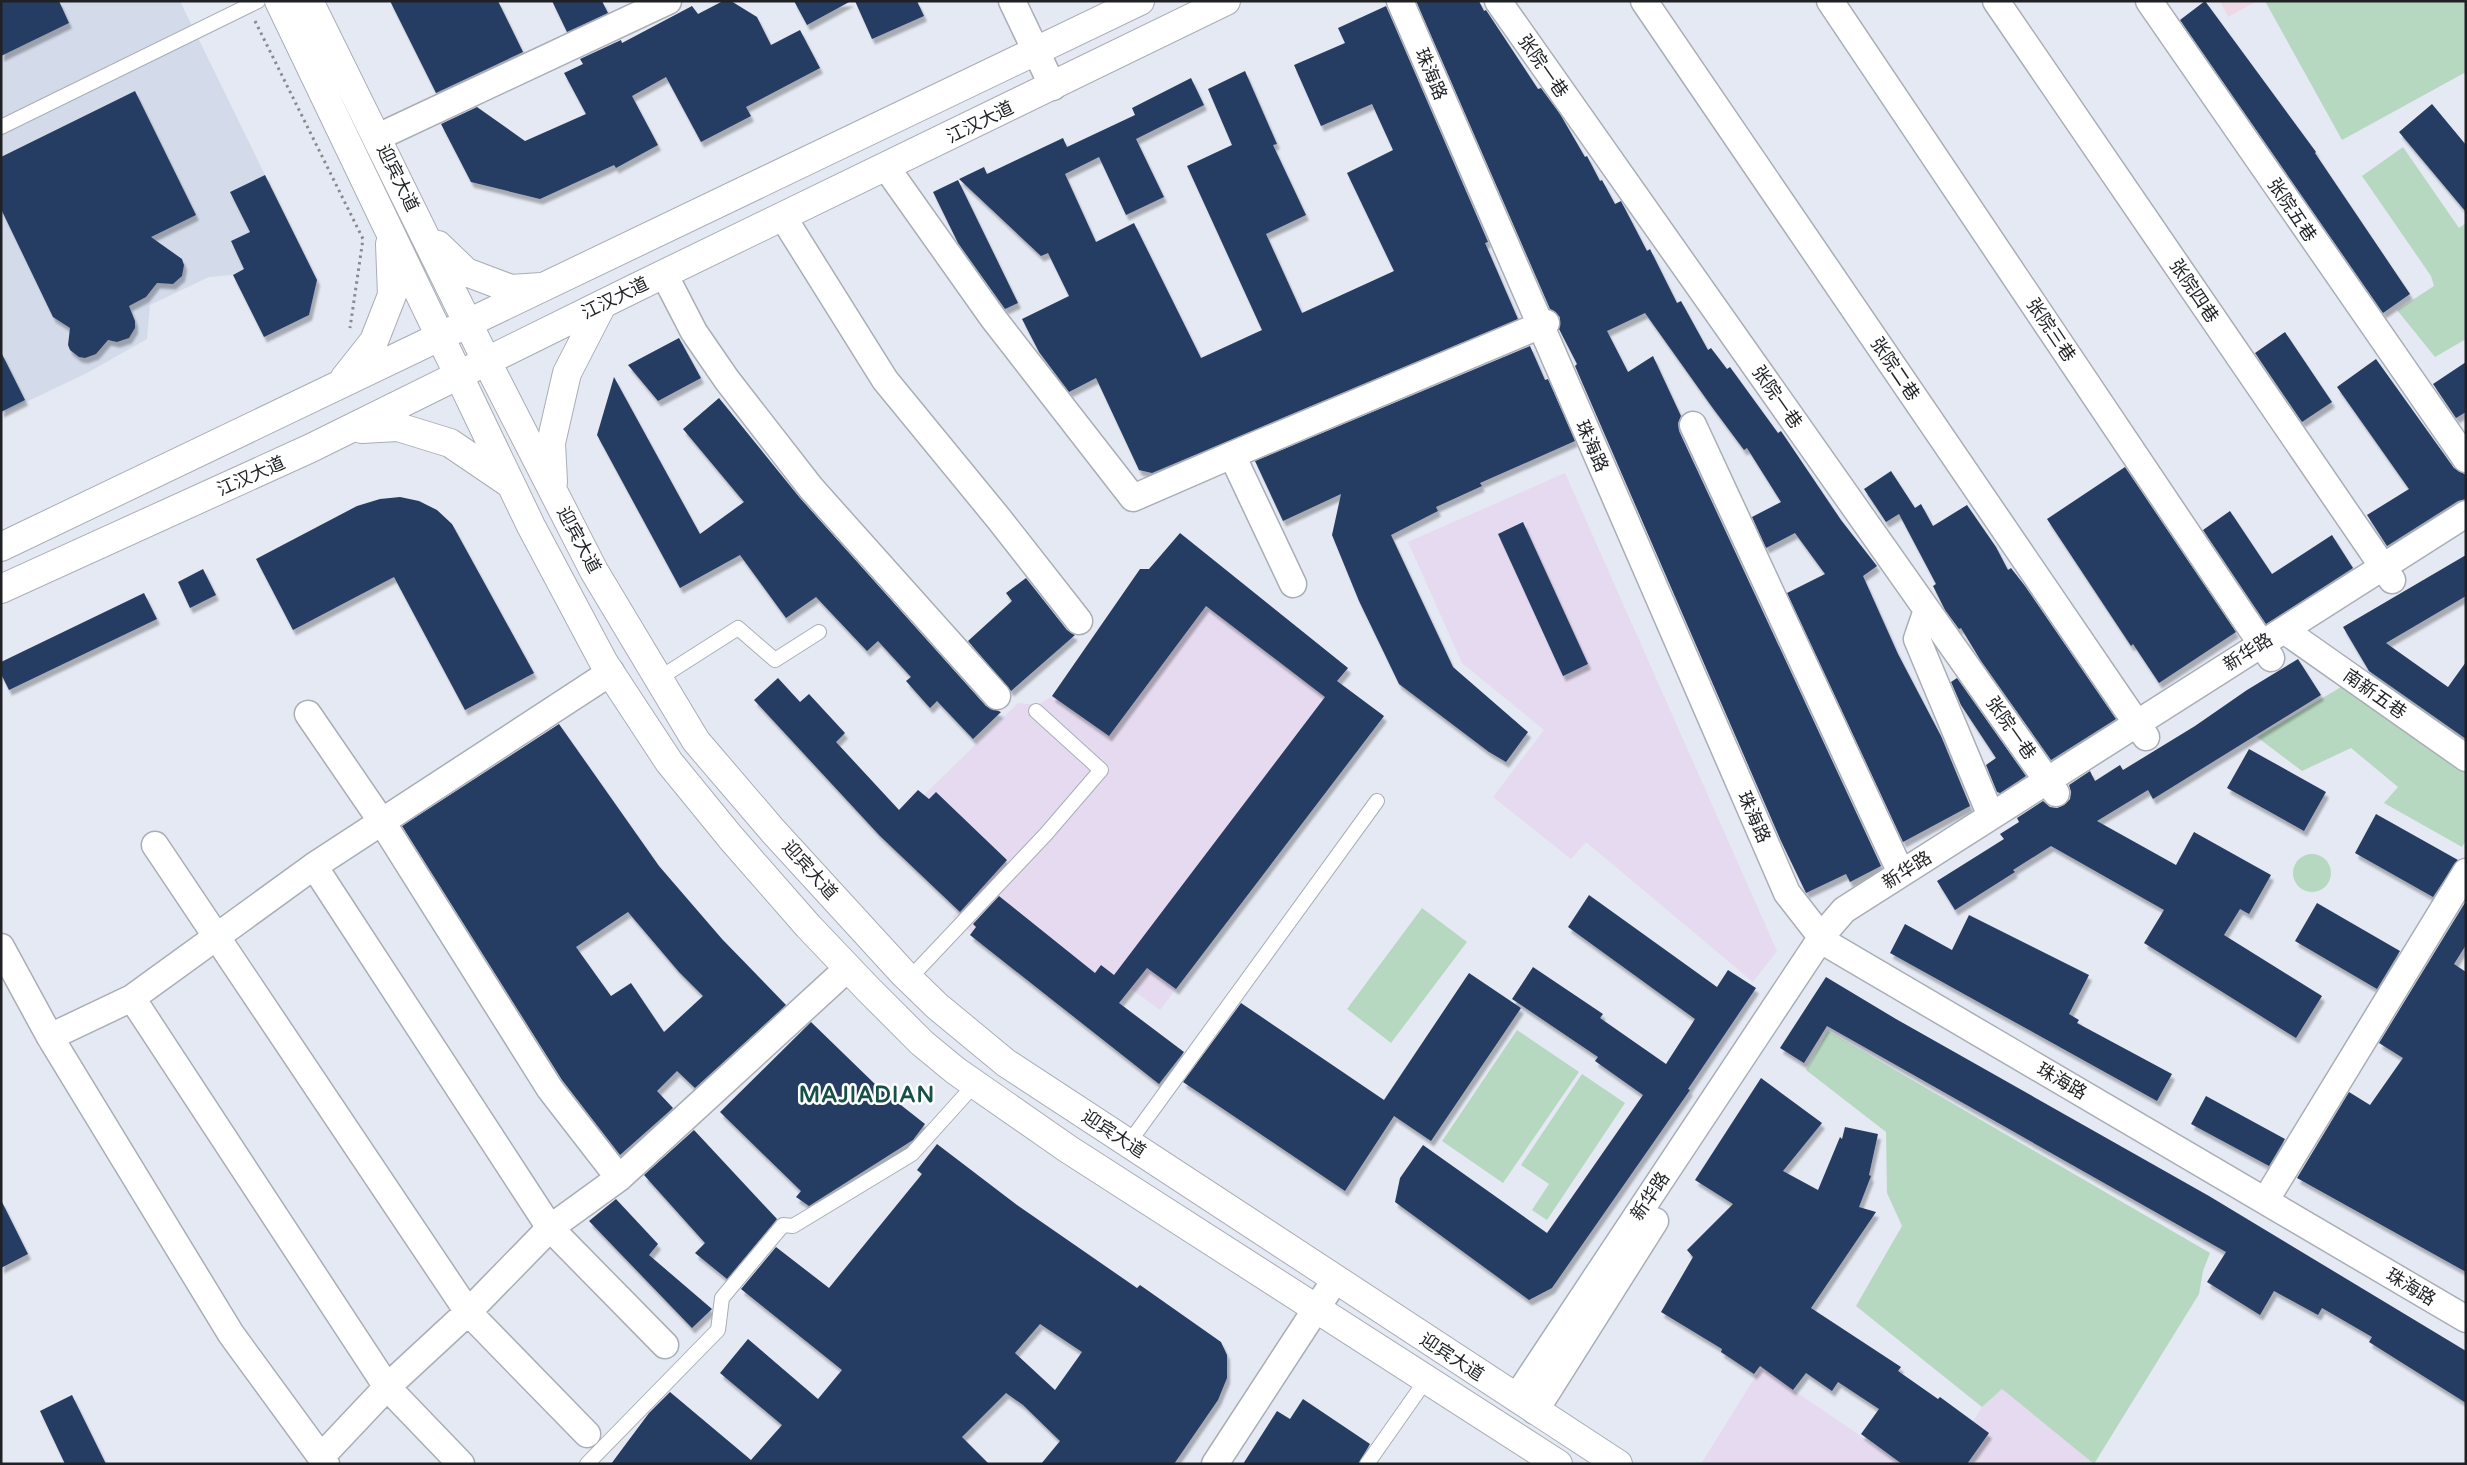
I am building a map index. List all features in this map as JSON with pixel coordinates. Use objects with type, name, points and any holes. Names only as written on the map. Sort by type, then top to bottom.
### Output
[{"type":"main road","name":"迎宾大道","points":[[279,1],[510,484],[611,672],[668,762],[731,838],[808,926],[922,1043],[975,1084],[1068,1149],[1558,1464]]},
{"type":"main road","name":"迎宾大道","points":[[309,1],[470,323],[487,362],[594,570],[696,741],[773,831],[909,979],[937,1006],[1006,1062],[1335,1280],[1618,1464]]},
{"type":"main road","points":[[1,547],[987,77],[1140,1]]},
{"type":"main road","name":"江汉大道","points":[[1,589],[348,430],[602,304],[1053,87],[1226,1]]},
{"type":"main road","points":[[1076,33],[1067,44],[1067,52],[1077,67],[1092,67]]},
{"type":"main road","points":[[987,77],[1002,79],[1011,92],[1011,101],[1004,110]]},
{"type":"main road","points":[[339,385],[374,341],[392,295],[389,232]]},
{"type":"main road","points":[[424,232],[466,272],[511,289],[548,286]]},
{"type":"main road","points":[[553,491],[551,443],[567,373],[602,304]]},
{"type":"main road","points":[[348,430],[398,427],[450,443],[510,484]]},
{"type":"street","points":[[378,137],[668,1]]},
{"type":"street","points":[[1012,1],[1053,87]]},
{"type":"street","name":"珠海路","points":[[1400,1],[1543,324]]},
{"type":"street","name":"珠海路","points":[[1408,1],[1543,324],[1787,893],[1827,939],[2466,1319]]},
{"type":"street","name":"张院一巷","points":[[1498,1],[1927,610],[2055,785]]},
{"type":"street","name":"张院一巷","points":[[1507,1],[2055,785]]},
{"type":"street","name":"张院二巷","points":[[1644,1],[2144,729]]},
{"type":"street","name":"张院二巷","points":[[1653,1],[2144,729]]},
{"type":"street","name":"张院三巷","points":[[1830,1],[2266,652]]},
{"type":"street","name":"张院四巷","points":[[1996,1],[2388,574]]},
{"type":"street","name":"张院五巷","points":[[2149,1],[2466,459]]},
{"type":"street","points":[[886,167],[993,318],[1133,498],[1543,324]]},
{"type":"street","points":[[783,216],[885,380],[999,518],[1079,621]]},
{"type":"street","points":[[664,274],[694,332],[727,380],[811,488],[997,696]]},
{"type":"street","points":[[1693,425],[1901,874]]},
{"type":"street","points":[[1232,455],[1293,584]]},
{"type":"street","name":"新华路","points":[[2388,574],[2466,514]]},
{"type":"street","name":"新华路","points":[[1827,939],[1850,920],[2055,785],[2388,574],[2466,533]]},
{"type":"street","points":[[1927,610],[1917,639],[1992,816]]},
{"type":"street","name":"南新五巷","points":[[2292,635],[2466,758]]},
{"type":"street","points":[[50,1038],[132,998],[216,935],[314,866],[611,672]]},
{"type":"street","points":[[308,714],[382,822],[550,1089],[619,1178]]},
{"type":"street","name":"新华路","points":[[1525,1404],[1844,910],[1992,816],[2055,785]]},
{"type":"street","points":[[154,845],[468,1312],[587,1434]]},
{"type":"street","points":[[314,866],[550,1228],[665,1345]]},
{"type":"street","points":[[2270,1193],[2466,872]]},
{"type":"street","name":"珠海路","points":[[1827,939],[2270,1193],[2466,1311]]},
{"type":"street","points":[[1,947],[50,1038],[231,1334],[324,1460],[387,1386],[468,1312],[550,1228],[619,1178],[848,968]]},
{"type":"street","points":[[132,998],[387,1386],[461,1464]]},
{"type":"street","points":[[1215,1464],[1335,1280]]},
{"type":"lane","points":[[1,127],[253,4]]},
{"type":"lane","points":[[658,679],[738,628],[776,660],[819,632]]},
{"type":"lane","points":[[909,979],[1046,834],[1101,770],[1036,711]]},
{"type":"lane","points":[[1128,1144],[1377,801]]},
{"type":"lane","points":[[587,1464],[718,1330],[722,1298],[783,1225],[793,1226],[912,1154],[975,1084]]},
{"type":"lane","points":[[1367,1464],[1426,1380]]},
{"type":"path","points":[[253,4],[363,239],[349,336]]},
{"type":"shaded area","points":[[1,1],[180,1],[265,175],[230,192],[250,232],[231,241],[244,269],[233,275],[209,277],[150,305],[147,339],[87,373],[1,414]]},
{"type":"shaded area","points":[[2220,1],[2257,1],[2228,17]]},
{"type":"shaded area","points":[[1565,473],[1777,951],[1753,982],[1586,842],[1571,859],[1493,797],[1544,730],[1462,663],[1408,542]]},
{"type":"shaded area","points":[[1180,533],[1348,668],[1337,681],[1384,716],[1160,1010],[1131,989],[1115,1008],[1079,980],[1058,1005],[952,917],[1007,860],[936,792],[929,800],[924,795],[1018,703],[1038,705],[1052,696]]},
{"type":"shaded area","points":[[1762,1366],[1793,1390],[1902,1464],[1701,1464]]},
{"type":"shaded area","points":[[2002,1389],[2094,1464],[1947,1464],[1982,1407]]},
{"type":"green space","points":[[2265,1],[2466,1],[2466,72],[2342,140]]},
{"type":"green space","points":[[2403,147],[2459,228],[2466,223],[2466,339],[2435,357],[2397,310],[2434,286],[2431,276],[2362,176]]},
{"type":"green space","points":[[2341,687],[2466,773],[2466,840],[2462,847],[2384,803],[2398,787],[2351,748],[2302,771],[2257,737]]},
{"type":"green space","points":[[2312,854],[2319,855],[2325,860],[2330,866],[2330,880],[2325,886],[2319,891],[2312,892],[2305,891],[2299,886],[2294,880],[2293,873],[2294,866],[2299,860],[2305,855]]},
{"type":"green space","points":[[1422,908],[1467,942],[1391,1043],[1347,1009]]},
{"type":"green space","points":[[1517,1030],[1579,1072],[1503,1183],[1442,1141]]},
{"type":"green space","points":[[1828,1031],[2210,1253],[2203,1271],[2199,1294],[2094,1464],[2002,1389],[1982,1407],[1856,1306],[1902,1226],[1887,1193],[1886,1132],[1806,1070]]},
{"type":"green space","points":[[1582,1074],[1625,1103],[1547,1220],[1532,1210],[1549,1184],[1521,1165]]},
{"type":"building","points":[[1,1],[59,1],[69,23],[1,56]]},
{"type":"building","points":[[390,1],[498,1],[523,52],[436,93]]},
{"type":"building","points":[[552,1],[602,1],[608,13],[567,32]]},
{"type":"building","points":[[723,1],[731,1],[757,17],[771,45],[800,30],[820,68],[746,107],[751,116],[701,142],[666,77],[632,96],[658,145],[616,168],[614,165],[540,199],[471,182],[441,124],[477,107],[525,141],[586,114],[564,73],[583,64],[580,59],[621,40],[622,43],[692,6],[698,14]]},
{"type":"building","points":[[794,1],[851,1],[807,25]]},
{"type":"building","points":[[855,1],[917,1],[924,16],[872,39]]},
{"type":"building","points":[[1416,1],[1479,1],[1538,89],[1541,88],[1560,114],[1615,204],[1621,201],[1647,251],[1650,249],[1677,303],[1681,301],[1708,350],[1711,348],[1727,369],[1730,367],[1778,433],[1781,431],[1841,520],[1877,566],[1863,576],[1898,654],[1941,736],[1970,806],[1903,842],[1787,593],[1825,574],[1795,533],[1766,548],[1752,517],[1781,502],[1747,448],[1744,450],[1645,313],[1607,331],[1628,372],[1653,356],[1681,416],[1678,423],[1679,431],[1881,866],[1850,882],[1846,874],[1806,893],[1781,841],[1575,366],[1577,364],[1559,329],[1560,317],[1550,309]]},
{"type":"building","points":[[2205,1],[2316,152],[2410,294],[2383,313],[2180,20]]},
{"type":"building","points":[[1386,6],[1488,242],[1485,243],[1518,319],[1152,473],[1139,470],[1096,378],[1069,392],[1039,352],[1022,319],[1069,296],[1048,253],[1041,256],[959,179],[984,167],[987,174],[1063,138],[1067,147],[1135,115],[1132,108],[1191,78],[1204,105],[1136,139],[1164,197],[1126,215],[1099,157],[1065,174],[1096,242],[1134,223],[1201,358],[1262,330],[1187,166],[1232,145],[1208,89],[1245,71],[1277,144],[1273,145],[1306,215],[1266,234],[1302,313],[1394,271],[1347,173],[1393,150],[1372,104],[1321,126],[1294,65],[1345,43],[1338,28]]},
{"type":"building","points":[[135,91],[196,215],[151,237],[182,259],[184,265],[182,276],[173,284],[157,283],[146,297],[129,306],[135,321],[135,328],[129,338],[117,342],[108,340],[96,354],[85,358],[79,357],[70,350],[68,345],[70,328],[53,317],[1,209],[1,157]]},
{"type":"building","points":[[2432,104],[2466,145],[2466,212],[2399,132]]},
{"type":"building","points":[[265,175],[317,280],[309,315],[264,337],[233,275],[244,269],[231,241],[250,232],[230,192]]},
{"type":"building","points":[[958,180],[1018,303],[1005,309],[958,243],[933,192]]},
{"type":"building","points":[[2285,332],[2332,402],[2302,422],[2255,353]]},
{"type":"building","points":[[679,338],[701,378],[658,401],[628,365]]},
{"type":"building","points":[[1530,346],[1545,380],[1548,379],[1575,441],[1480,483],[1482,486],[1436,507],[1438,511],[1391,535],[1453,667],[1528,732],[1506,762],[1489,752],[1399,684],[1359,601],[1332,535],[1341,494],[1283,521],[1255,461]]},
{"type":"building","points":[[1,352],[25,400],[1,412]]},
{"type":"building","points":[[2376,359],[2454,468],[2466,475],[2466,499],[2458,501],[2387,546],[2367,515],[2409,489],[2337,387]]},
{"type":"building","points":[[2466,362],[2466,412],[2456,418],[2433,384]]},
{"type":"building","points":[[614,377],[700,534],[744,502],[683,429],[719,398],[800,498],[986,706],[1001,712],[973,739],[937,701],[930,708],[906,681],[911,677],[878,641],[867,651],[816,597],[786,618],[740,555],[680,588],[597,435]]},
{"type":"building","points":[[2125,467],[2236,632],[2159,683],[2133,644],[2131,646],[2047,519]]},
{"type":"building","points":[[1891,471],[1915,508],[1921,504],[1933,526],[1967,505],[1996,547],[2008,570],[2011,568],[2025,586],[2116,719],[2051,760],[1981,661],[1961,628],[1959,629],[1945,610],[1933,586],[1936,584],[1899,514],[1886,522],[1864,489]]},
{"type":"building","points":[[400,497],[419,501],[437,510],[452,524],[534,673],[465,710],[394,577],[293,630],[256,559],[357,506],[380,499]]},
{"type":"building","points":[[2230,511],[2272,574],[2332,535],[2353,568],[2266,624],[2203,530]]},
{"type":"building","points":[[1523,522],[1588,664],[1563,676],[1498,534]]},
{"type":"building","points":[[1180,533],[1348,668],[1337,681],[1384,716],[1176,989],[1147,968],[1119,1003],[1184,1052],[1159,1084],[970,935],[976,927],[973,924],[999,896],[1095,973],[1101,965],[1114,975],[1325,697],[1206,606],[1109,736],[1052,696],[1140,569],[1149,569]]},
{"type":"building","points":[[2466,555],[2466,596],[2386,643],[2448,687],[2466,662],[2466,739],[2369,671],[2343,627]]},
{"type":"building","points":[[203,569],[216,595],[190,608],[178,582]]},
{"type":"building","points":[[1026,578],[1067,630],[1075,635],[1011,691],[968,641],[1012,601],[1006,593]]},
{"type":"building","points":[[144,593],[157,619],[9,690],[1,674],[1,662]]},
{"type":"building","points":[[2298,659],[2321,695],[2153,799],[2148,790],[2097,821],[2176,865],[2194,832],[2271,875],[2249,914],[2240,909],[2224,935],[2322,996],[2296,1038],[2144,943],[2164,910],[2051,846],[2013,870],[2015,872],[1955,910],[1937,881],[2004,839],[2000,834],[2019,822],[2017,818],[2043,801],[2050,807],[2057,808],[2064,805],[2070,799],[2069,785],[2090,771],[2095,781],[2120,765],[2123,770]]},
{"type":"building","points":[[778,678],[800,702],[809,694],[845,733],[836,742],[899,810],[918,790],[929,799],[936,792],[1007,860],[960,912],[880,836],[754,700]]},
{"type":"building","points":[[1957,678],[2026,776],[2000,793],[1997,792],[1986,765],[1996,758],[1961,705],[1951,682]]},
{"type":"building","points":[[559,724],[659,866],[722,939],[786,1005],[695,1088],[677,1071],[657,1091],[673,1108],[620,1155],[562,1080],[402,826]],"holes":[[[628,912],[679,972],[703,996],[664,1032],[631,983],[611,996],[576,947]]]},
{"type":"building","points":[[2249,749],[2326,792],[2304,831],[2227,788]]},
{"type":"building","points":[[2376,814],[2458,860],[2433,897],[2355,853]]},
{"type":"building","points":[[1589,895],[1717,987],[1728,970],[1756,988],[1688,1089],[1690,1090],[1552,1288],[1529,1300],[1395,1202],[1400,1178],[1423,1145],[1547,1233],[1643,1095],[1595,1061],[1598,1057],[1512,999],[1533,967],[1603,1014],[1600,1018],[1666,1064],[1695,1019],[1568,927]]},
{"type":"building","points":[[2466,901],[2466,945],[2454,964],[2466,972],[2466,1272],[2297,1178],[2349,1092],[2370,1105],[2403,1058],[2379,1043]]},
{"type":"building","points":[[2317,903],[2400,951],[2377,989],[2295,941]]},
{"type":"building","points":[[1969,915],[2089,975],[2069,1014],[2079,1020],[2077,1023],[2172,1074],[2157,1101],[1890,953],[1905,924],[1952,950]]},
{"type":"building","points":[[1469,973],[1521,1008],[1431,1141],[1394,1116],[1345,1191],[1183,1082],[1241,1003],[1384,1100]]},
{"type":"building","points":[[1826,977],[1896,1019],[2209,1196],[2466,1351],[2466,1403],[2369,1342],[2372,1337],[2322,1308],[2318,1315],[2274,1291],[2260,1315],[2207,1282],[2226,1252],[1827,1026],[1804,1063],[1780,1048]]},
{"type":"building","points":[[811,1022],[878,1087],[925,1124],[913,1140],[809,1206],[796,1197],[801,1191],[720,1112]]},
{"type":"building","points":[[1761,1078],[1822,1123],[1783,1171],[1818,1190],[1840,1137],[1842,1139],[1845,1127],[1878,1134],[1869,1175],[1871,1176],[1859,1207],[1876,1212],[1811,1308],[1901,1367],[1898,1371],[1938,1399],[1940,1397],[1989,1433],[1967,1464],[1902,1464],[1861,1434],[1879,1409],[1838,1382],[1832,1391],[1806,1373],[1793,1390],[1760,1366],[1754,1374],[1721,1352],[1722,1349],[1661,1312],[1693,1257],[1687,1250],[1733,1204],[1695,1180]]},
{"type":"building","points":[[2206,1096],[2285,1139],[2269,1166],[2191,1124]]},
{"type":"building","points":[[694,1130],[777,1219],[727,1279],[695,1253],[705,1243],[644,1175]]},
{"type":"building","points":[[937,1144],[1017,1205],[1137,1288],[1140,1285],[1221,1342],[1227,1355],[1227,1378],[1218,1400],[1174,1464],[1041,1464],[1060,1441],[1023,1405],[1006,1393],[962,1437],[989,1464],[611,1464],[649,1413],[670,1392],[751,1460],[782,1425],[720,1373],[748,1339],[818,1399],[842,1370],[741,1289],[776,1247],[829,1288],[922,1174],[917,1170]],"holes":[[[1040,1324],[1082,1352],[1055,1390],[1015,1353]]]},
{"type":"building","points":[[616,1199],[658,1244],[649,1255],[712,1309],[692,1328],[589,1221]]},
{"type":"building","points":[[1,1200],[28,1254],[1,1268]]},
{"type":"building","points":[[72,1395],[106,1464],[65,1464],[40,1411]]},
{"type":"building","points":[[1303,1399],[1370,1444],[1358,1464],[1243,1464],[1277,1411],[1290,1419]]},
{"type":"district","name":"MAJIADIAN","points":[[867,1095]]}]
